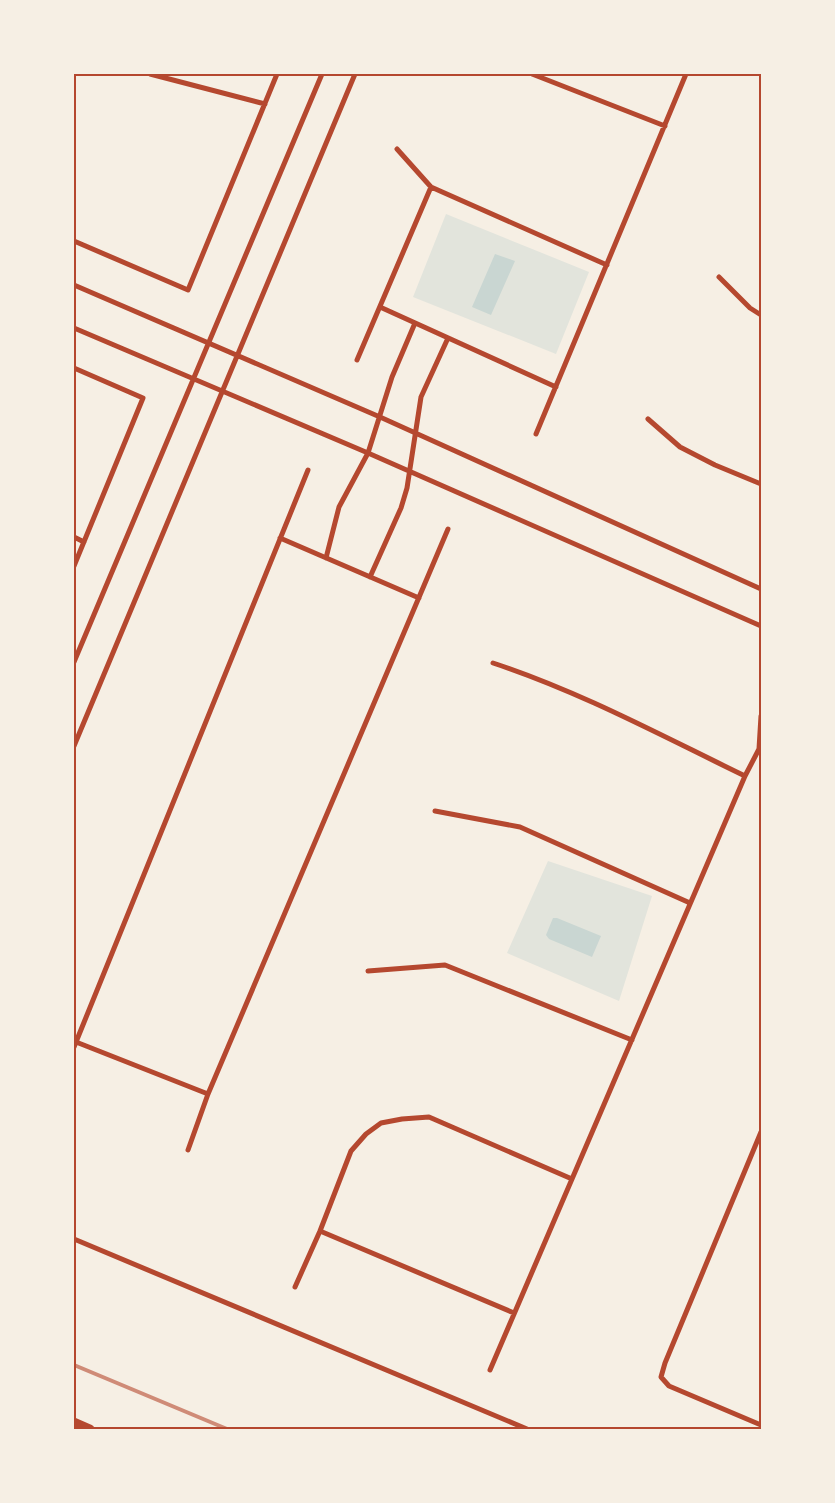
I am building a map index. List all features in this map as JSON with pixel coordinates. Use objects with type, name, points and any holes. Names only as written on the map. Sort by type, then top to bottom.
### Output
[{"type":"street","points":[[150,74],[265,104]]},
{"type":"street","points":[[74,241],[188,290],[277,74]]},
{"type":"street","points":[[74,662],[322,74]]},
{"type":"street","points":[[74,746],[355,74]]},
{"type":"street","points":[[532,74],[665,126]]},
{"type":"street","points":[[536,434],[686,74]]},
{"type":"street","points":[[397,149],[432,187],[607,265]]},
{"type":"street","points":[[357,360],[432,187]]},
{"type":"street","points":[[719,277],[750,308],[761,315]]},
{"type":"street","points":[[74,285],[380,417],[761,589]]},
{"type":"street","points":[[380,307],[556,387]]},
{"type":"street","points":[[326,558],[339,507],[368,453],[392,377],[415,323]]},
{"type":"street","points":[[74,328],[368,453],[761,626]]},
{"type":"street","points":[[370,577],[396,523],[409,471],[423,392],[448,338]]},
{"type":"street","points":[[74,368],[143,398],[74,566]]},
{"type":"street","points":[[648,419],[680,447],[715,465],[761,484]]},
{"type":"street","points":[[208,1094],[75,1045],[308,470]]},
{"type":"street","points":[[188,1150],[208,1094],[448,529]]},
{"type":"street","points":[[74,537],[84,542]]},
{"type":"street","points":[[280,538],[418,598]]},
{"type":"street","points":[[493,663],[540,678],[579,695],[745,776]]},
{"type":"street","points":[[490,1370],[745,776],[760,749],[761,716]]},
{"type":"street","points":[[435,811],[520,827],[690,903]]},
{"type":"street","points":[[368,971],[445,965],[632,1040]]},
{"type":"street","points":[[295,1287],[320,1231],[351,1151],[366,1134],[381,1123],[429,1117],[572,1179]]},
{"type":"street","points":[[761,1132],[665,1363],[661,1377],[669,1386],[761,1425]]},
{"type":"street","points":[[320,1231],[514,1314]]},
{"type":"street","points":[[74,1239],[527,1429]]},
{"type":"street","points":[[74,1422],[90,1429]]},
{"type":"shaded area","points":[[446,214],[589,272],[556,354],[413,297]]},
{"type":"shaded area","points":[[495,254],[515,261],[491,315],[472,307]]},
{"type":"shaded area","points":[[548,861],[652,896],[619,1001],[507,953]]},
{"type":"shaded area","points":[[553,918],[601,936],[592,957],[549,939],[546,935]]},
{"type":"railway","points":[[74,1365],[227,1429]]}]
